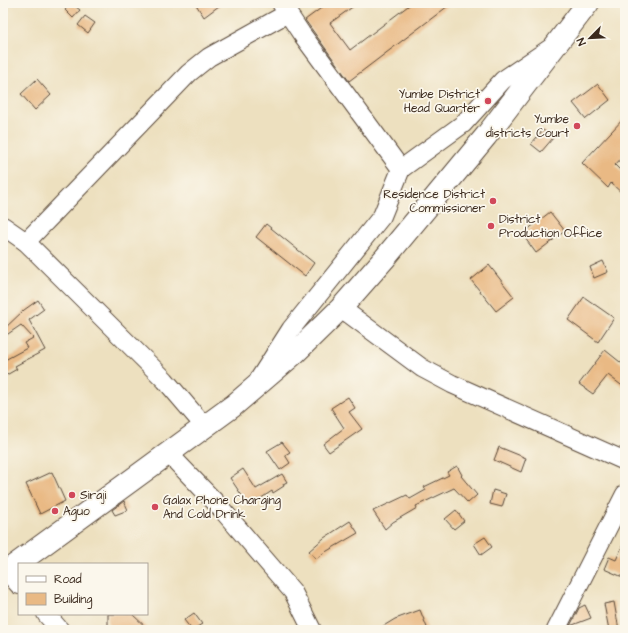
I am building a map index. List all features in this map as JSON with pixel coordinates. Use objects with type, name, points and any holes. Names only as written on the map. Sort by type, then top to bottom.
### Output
[{"type":"main road","points":[[23,563],[206,428],[295,353],[341,308],[385,258],[486,136],[588,3]]},
{"type":"main road","points":[[8,574],[18,567]]},
{"type":"street","points":[[26,242],[189,73],[209,57],[285,8],[401,169]]},
{"type":"street","points":[[254,389],[291,329],[382,216],[401,169],[463,124],[503,80],[555,46]]},
{"type":"street","points":[[3,226],[26,242],[165,380],[206,428]]},
{"type":"street","points":[[341,308],[422,368],[452,384],[625,461]]},
{"type":"street","points":[[169,454],[218,505],[293,592],[312,630]]},
{"type":"street","points":[[556,630],[625,494]]},
{"type":"street","points":[[47,615],[60,630]]},
{"type":"building","points":[[71,3],[80,10],[73,18],[65,10]]},
{"type":"building","points":[[195,3],[223,3],[204,17]]},
{"type":"building","points":[[328,3],[358,3],[330,23],[350,50],[412,3],[452,3],[349,81],[305,20]]},
{"type":"building","points":[[85,16],[95,23],[88,33],[78,25]]},
{"type":"building","points":[[37,79],[51,95],[35,110],[21,94]]},
{"type":"building","points":[[598,84],[610,100],[586,119],[573,103]]},
{"type":"building","points":[[625,117],[625,154],[615,165],[625,175],[625,196],[611,183],[608,188],[582,163]]},
{"type":"building","points":[[543,130],[553,138],[541,152],[531,144]]},
{"type":"building","points":[[550,212],[565,231],[536,253],[522,234]]},
{"type":"building","points":[[266,224],[314,263],[305,276],[256,237]]},
{"type":"building","points":[[603,261],[608,272],[594,278],[590,267]]},
{"type":"building","points":[[489,265],[514,297],[496,311],[471,280]]},
{"type":"building","points":[[584,297],[614,318],[598,342],[568,320]]},
{"type":"building","points":[[38,300],[44,309],[29,320],[45,350],[15,366],[17,369],[3,377],[3,361],[27,348],[24,343],[33,338],[21,325],[5,336],[3,330],[24,310]]},
{"type":"building","points":[[605,350],[625,366],[625,388],[608,375],[593,394],[579,384]]},
{"type":"building","points":[[348,397],[355,408],[349,412],[362,429],[329,452],[323,444],[344,428],[331,408]]},
{"type":"building","points":[[282,442],[290,452],[285,455],[290,463],[280,470],[267,451]]},
{"type":"building","points":[[499,447],[526,458],[521,472],[494,460]]},
{"type":"building","points":[[457,466],[462,475],[461,476],[477,495],[468,503],[454,488],[416,506],[417,508],[393,522],[385,529],[373,511],[407,495],[410,499],[426,490],[424,487],[449,475],[447,472]]},
{"type":"building","points":[[243,469],[256,489],[282,474],[287,482],[283,484],[284,486],[273,493],[272,491],[249,506],[230,478]]},
{"type":"building","points":[[52,472],[65,501],[40,514],[26,484]]},
{"type":"building","points":[[493,490],[506,494],[502,507],[490,504]]},
{"type":"building","points":[[124,501],[128,510],[115,515],[112,510]]},
{"type":"building","points":[[456,510],[464,521],[454,529],[445,519]]},
{"type":"building","points":[[350,521],[358,533],[316,559],[309,551],[324,538]]},
{"type":"building","points":[[485,537],[492,547],[481,555],[474,544]]},
{"type":"building","points":[[625,540],[625,578],[604,569],[609,557],[616,560]]},
{"type":"building","points":[[614,602],[619,630],[609,630],[604,604]]},
{"type":"building","points":[[585,605],[591,618],[570,626],[579,608]]},
{"type":"building","points":[[420,610],[428,630],[377,630],[395,619]]},
{"type":"building","points":[[194,613],[202,624],[192,630],[184,620]]},
{"type":"building","points":[[108,615],[133,615],[149,630],[108,630]]},
{"type":"place","name":"Yumbe District Head Quarter","points":[[488,101]]},
{"type":"place","name":"Yumbe districts Court","points":[[577,126]]},
{"type":"place","name":"Residence District Commissioner","points":[[493,201]]},
{"type":"place","name":"District Production Office","points":[[491,226]]},
{"type":"place","name":"Siraji","points":[[72,495]]},
{"type":"place","name":"Galax Phone Charging And Cold Drink","points":[[155,507]]},
{"type":"place","name":"Aguo","points":[[55,511]]}]
